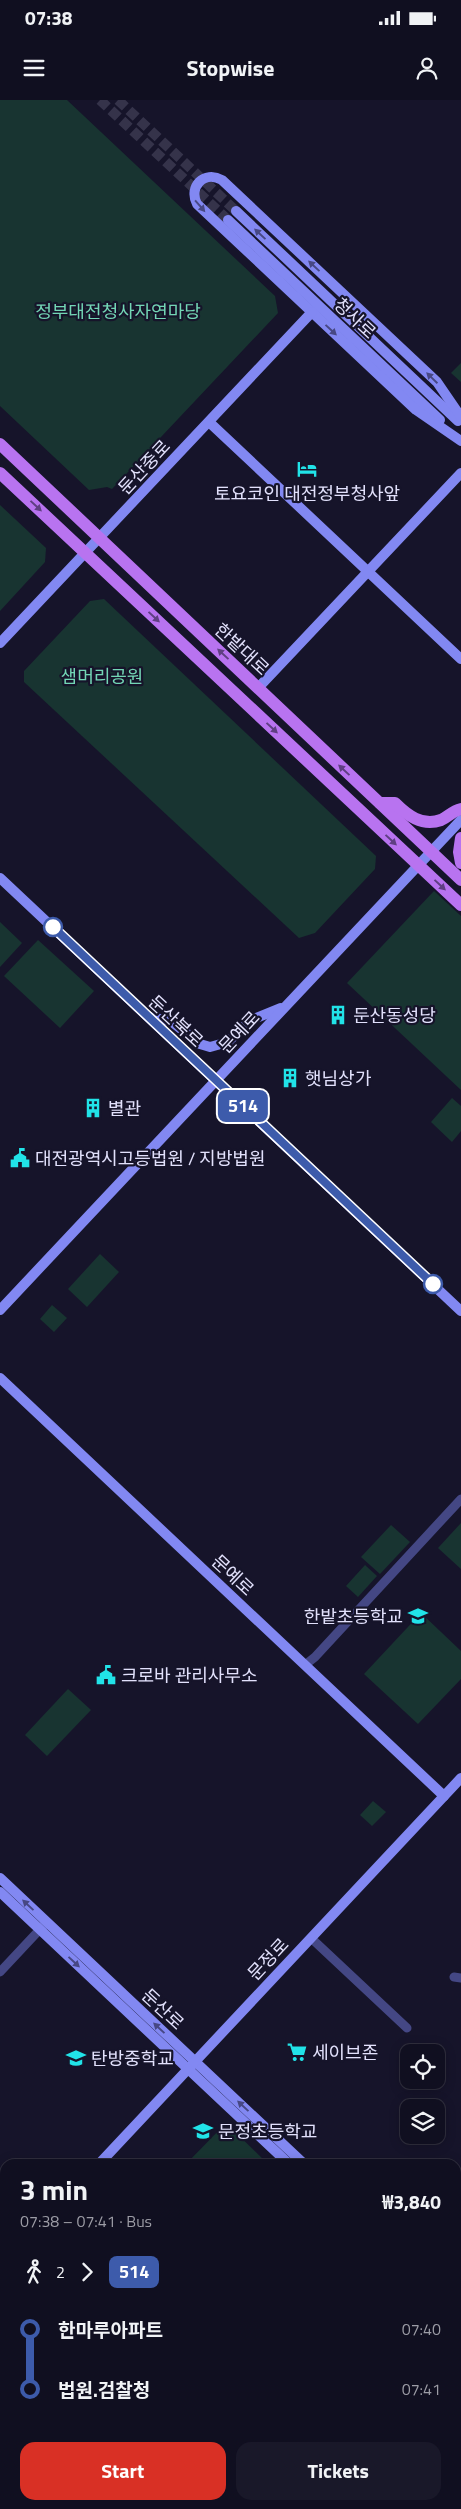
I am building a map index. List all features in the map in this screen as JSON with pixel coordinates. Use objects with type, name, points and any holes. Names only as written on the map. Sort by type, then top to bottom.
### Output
[{"type":"main road","points":[[461,417],[437,382],[222,180],[211,176],[201,179],[197,183],[194,194],[197,204],[416,410],[461,440]]},
{"type":"main road","name":"청사로","points":[[236,211],[461,423]]},
{"type":"main road","name":"청사로","points":[[228,220],[461,440]]},
{"type":"main road","name":"둔산중로","points":[[0,644],[312,312]]},
{"type":"main road","points":[[209,422],[461,659]]},
{"type":"main road","name":"한밭대로","points":[[0,444],[461,880]]},
{"type":"main road","name":"한밭대로","points":[[0,473],[461,905]]},
{"type":"main road","points":[[258,688],[461,473]]},
{"type":"main road","points":[[380,804],[395,803],[409,817],[425,821],[441,820],[451,811],[461,808]]},
{"type":"main road","name":"문예로","points":[[0,1310],[461,820]]},
{"type":"main road","points":[[461,838],[459,852],[461,863]]},
{"type":"main road","name":"둔산북로","points":[[0,878],[461,1310]]},
{"type":"main road","points":[[148,1017],[171,1021],[200,1044],[210,1047],[228,1042],[249,1021],[284,1006]]},
{"type":"main road","name":"문예로","points":[[0,1378],[444,1796]]},
{"type":"main road","name":"문정로","points":[[104,2159],[461,1778]]},
{"type":"main road","name":"둔산로","points":[[0,1878],[43,1926]]},
{"type":"main road","name":"둔산로","points":[[0,1892],[43,1926],[191,2065],[298,2159]]},
{"type":"main road","name":"둔산로","points":[[191,2065],[284,2159]]},
{"type":"street","points":[[305,1665],[461,1499]]},
{"type":"street","points":[[0,1972],[43,1926]]},
{"type":"street","points":[[311,1938],[407,2028]]},
{"type":"green space","name":"정부대전청사자연마당","points":[[0,100],[67,100],[275,296],[278,313],[112,489],[107,487],[89,490],[0,406]]},
{"type":"green space","points":[[461,363],[461,382],[451,373]]},
{"type":"green space","points":[[0,505],[46,548],[45,562],[0,611]]},
{"type":"green space","name":"샘머리공원","points":[[104,599],[376,856],[375,869],[315,933],[299,938],[24,682],[24,671],[90,601]]},
{"type":"green space","points":[[434,891],[461,916],[461,1090],[347,983]]},
{"type":"green space","points":[[0,922],[22,943],[0,967]]},
{"type":"green space","points":[[38,940],[94,991],[60,1028],[4,976]]},
{"type":"green space","points":[[452,1098],[461,1106],[461,1131],[452,1142],[431,1122]]},
{"type":"green space","points":[[100,1254],[119,1272],[87,1307],[68,1289]]},
{"type":"green space","points":[[52,1305],[67,1318],[54,1332],[40,1319]]},
{"type":"green space","points":[[461,1523],[461,1569],[438,1548]]},
{"type":"green space","points":[[391,1525],[410,1542],[380,1574],[361,1557]]},
{"type":"green space","points":[[365,1565],[377,1576],[358,1597],[346,1586]]},
{"type":"green space","points":[[421,1613],[461,1651],[461,1679],[418,1724],[364,1674]]},
{"type":"green space","points":[[68,1689],[91,1710],[47,1756],[25,1735]]},
{"type":"green space","points":[[373,1801],[386,1812],[372,1826],[360,1815]]},
{"type":"green space","points":[[226,2123],[263,2159],[191,2159]]},
{"type":"tunnel","points":[[100,100],[228,220]]},
{"type":"tunnel","points":[[118,100],[236,211]]},
{"type":"bus line","name":"514","points":[[53,927],[433,1284]]},
{"type":"place","name":"토요코인 대전정부청사앞","points":[[307,469]]},
{"type":"place","name":"둔산동성당","points":[[338,1015]]},
{"type":"place","name":"햇님상가","points":[[290,1078]]},
{"type":"place","name":"별관","points":[[93,1108]]},
{"type":"place","name":"대전광역시고등법원 / 지방법원","points":[[20,1158]]},
{"type":"place","name":"한밭초등학교","points":[[418,1616]]},
{"type":"place","name":"크로바 관리사무소","points":[[106,1675]]},
{"type":"place","name":"세이브존","points":[[297,2052]]},
{"type":"place","name":"탄방중학교","points":[[76,2058]]},
{"type":"place","name":"문정초등학교","points":[[203,2131]]}]
